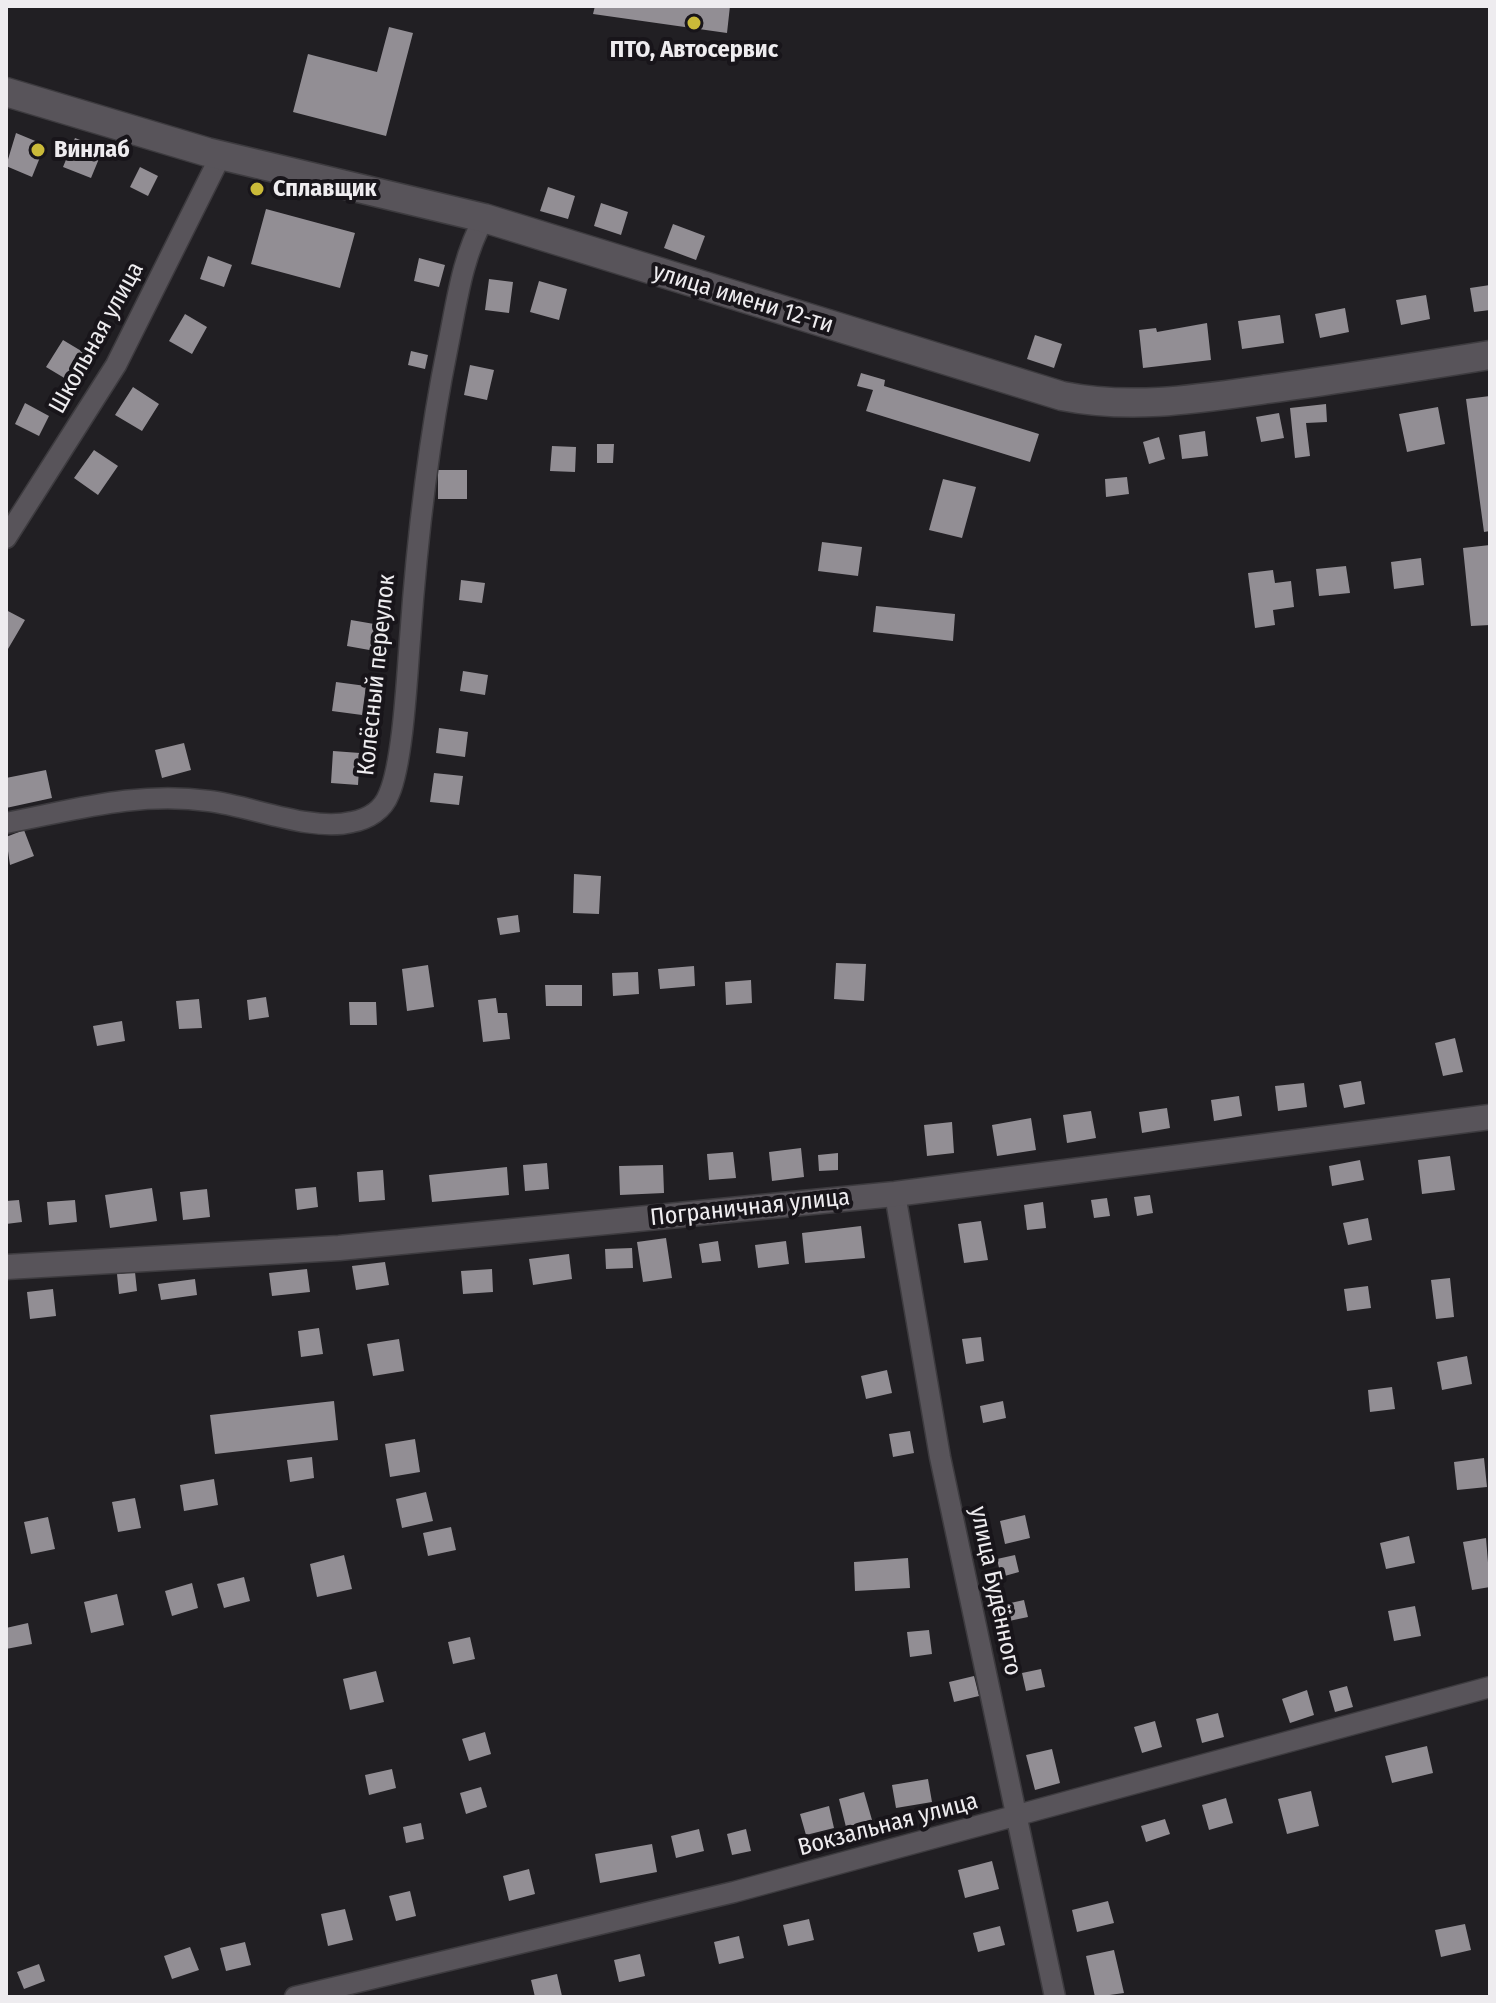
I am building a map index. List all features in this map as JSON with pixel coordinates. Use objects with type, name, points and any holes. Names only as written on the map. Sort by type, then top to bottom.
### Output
[{"type":"main road","name":"улица имени 12-ти","points":[[6,92],[221,155],[484,218],[1062,396],[1101,404],[1197,399],[1348,380],[1490,355]]},
{"type":"street","name":"Школьная улица","points":[[6,538],[116,365],[221,155]]},
{"type":"street","name":"Колёсный переулок","points":[[6,823],[89,803],[162,798],[210,801],[332,825],[368,817],[381,808],[389,794],[396,760],[407,673],[420,503],[442,374],[466,255],[484,218]]},
{"type":"street","name":"Пограничная улица","points":[[6,1267],[339,1248],[895,1194],[1490,1117]]},
{"type":"street","name":"улица Будённого","points":[[895,1194],[940,1457],[1055,1997]]},
{"type":"street","name":"Вокзальная улица","points":[[295,1997],[734,1892],[1018,1818],[1490,1687]]},
{"type":"building","name":"ПТО, Автосервис","points":[[595,6],[730,6],[727,33],[593,14]]},
{"type":"building","points":[[389,27],[413,33],[386,136],[293,112],[308,54],[377,72]]},
{"type":"building","points":[[16,133],[45,145],[32,177],[6,166]]},
{"type":"building","points":[[75,138],[103,149],[91,178],[63,167]]},
{"type":"building","points":[[140,167],[158,176],[148,196],[130,187]]},
{"type":"building","points":[[548,187],[575,196],[568,219],[540,211]]},
{"type":"building","points":[[601,203],[628,212],[621,235],[594,226]]},
{"type":"building","points":[[266,209],[355,233],[340,288],[251,264]]},
{"type":"building","points":[[673,224],[705,236],[696,260],[664,248]]},
{"type":"building","points":[[208,256],[232,265],[224,287],[200,279]]},
{"type":"building","points":[[419,258],[445,265],[439,287],[414,281]]},
{"type":"building","points":[[489,279],[513,282],[509,313],[485,310]]},
{"type":"building","points":[[539,281],[567,289],[559,320],[530,312]]},
{"type":"building","points":[[1490,285],[1490,310],[1474,312],[1470,288]]},
{"type":"building","points":[[1426,295],[1430,319],[1401,325],[1396,300]]},
{"type":"building","points":[[1345,308],[1349,332],[1320,338],[1315,314]]},
{"type":"building","points":[[185,314],[207,327],[192,354],[169,341]]},
{"type":"building","points":[[1280,315],[1284,343],[1242,349],[1238,321]]},
{"type":"building","points":[[1207,323],[1211,360],[1143,368],[1139,330],[1156,328],[1157,332]]},
{"type":"building","points":[[1035,335],[1062,344],[1054,368],[1027,359]]},
{"type":"building","points":[[63,340],[83,352],[66,379],[46,367]]},
{"type":"building","points":[[411,351],[428,355],[425,369],[408,365]]},
{"type":"building","points":[[470,365],[494,370],[487,400],[464,395]]},
{"type":"building","points":[[861,373],[885,380],[884,386],[1039,434],[1030,462],[866,411],[873,390],[857,386]]},
{"type":"building","points":[[133,387],[159,404],[142,431],[115,415]]},
{"type":"building","points":[[1490,396],[1490,531],[1484,532],[1466,399]]},
{"type":"building","points":[[25,403],[49,416],[39,436],[15,424]]},
{"type":"building","points":[[1326,404],[1327,422],[1306,423],[1310,456],[1295,458],[1290,408]]},
{"type":"building","points":[[1438,407],[1445,444],[1407,452],[1399,414]]},
{"type":"building","points":[[1279,413],[1284,438],[1261,442],[1256,417]]},
{"type":"building","points":[[1205,431],[1208,456],[1182,459],[1179,435]]},
{"type":"building","points":[[1159,437],[1165,459],[1149,464],[1143,442]]},
{"type":"building","points":[[597,444],[614,444],[613,463],[597,463]]},
{"type":"building","points":[[552,446],[576,447],[575,472],[550,471]]},
{"type":"building","points":[[94,450],[118,466],[98,495],[74,478]]},
{"type":"building","points":[[438,470],[467,470],[467,499],[438,499]]},
{"type":"building","points":[[1127,477],[1129,494],[1106,497],[1105,479]]},
{"type":"building","points":[[943,479],[976,487],[962,538],[929,530]]},
{"type":"building","points":[[822,542],[862,547],[858,576],[818,571]]},
{"type":"building","points":[[1490,545],[1490,625],[1471,626],[1463,548]]},
{"type":"building","points":[[1421,558],[1424,585],[1394,589],[1391,562]]},
{"type":"building","points":[[1346,566],[1350,593],[1319,596],[1316,569]]},
{"type":"building","points":[[1273,570],[1275,583],[1291,581],[1294,607],[1273,610],[1275,625],[1255,628],[1248,573]]},
{"type":"building","points":[[461,580],[485,583],[482,603],[459,600]]},
{"type":"building","points":[[876,606],[955,614],[953,641],[873,632]]},
{"type":"building","points":[[6,610],[25,620],[8,649],[6,648]]},
{"type":"building","points":[[351,620],[380,625],[375,651],[347,646]]},
{"type":"building","points":[[463,671],[488,675],[485,695],[460,691]]},
{"type":"building","points":[[336,682],[366,686],[362,715],[332,711]]},
{"type":"building","points":[[439,728],[468,732],[465,757],[436,753]]},
{"type":"building","points":[[184,743],[191,770],[162,778],[155,750]]},
{"type":"building","points":[[333,751],[360,753],[358,785],[331,783]]},
{"type":"building","points":[[46,770],[52,798],[6,808],[6,778]]},
{"type":"building","points":[[434,773],[463,776],[459,805],[430,802]]},
{"type":"building","points":[[24,830],[34,856],[10,865],[6,837]]},
{"type":"building","points":[[574,874],[601,876],[599,914],[573,913]]},
{"type":"building","points":[[518,915],[520,932],[500,935],[497,918]]},
{"type":"building","points":[[836,963],[866,964],[864,1001],[834,999]]},
{"type":"building","points":[[428,965],[434,1007],[407,1011],[402,969]]},
{"type":"building","points":[[694,966],[695,986],[660,989],[658,969]]},
{"type":"building","points":[[638,972],[639,994],[613,996],[612,973]]},
{"type":"building","points":[[751,980],[752,1003],[726,1005],[725,982]]},
{"type":"building","points":[[545,985],[582,985],[582,1006],[546,1006]]},
{"type":"building","points":[[266,997],[269,1017],[249,1020],[247,1000]]},
{"type":"building","points":[[496,998],[498,1013],[507,1013],[510,1039],[483,1042],[478,1000]]},
{"type":"building","points":[[199,999],[202,1028],[179,1029],[176,1001]]},
{"type":"building","points":[[349,1002],[376,1002],[377,1025],[350,1025]]},
{"type":"building","points":[[122,1021],[125,1041],[97,1046],[93,1026]]},
{"type":"building","points":[[1455,1038],[1463,1072],[1443,1076],[1435,1043]]},
{"type":"building","points":[[1361,1081],[1365,1104],[1344,1108],[1339,1085]]},
{"type":"building","points":[[1304,1083],[1307,1107],[1278,1111],[1275,1086]]},
{"type":"building","points":[[1239,1096],[1242,1116],[1214,1121],[1211,1100]]},
{"type":"building","points":[[1167,1108],[1170,1128],[1142,1133],[1139,1112]]},
{"type":"building","points":[[1091,1111],[1096,1138],[1067,1143],[1063,1115]]},
{"type":"building","points":[[1031,1118],[1036,1150],[997,1156],[992,1125]]},
{"type":"building","points":[[952,1122],[954,1153],[927,1156],[924,1125]]},
{"type":"building","points":[[801,1148],[804,1177],[772,1181],[769,1152]]},
{"type":"building","points":[[733,1152],[736,1178],[709,1180],[707,1154]]},
{"type":"building","points":[[838,1153],[838,1170],[819,1171],[818,1155]]},
{"type":"building","points":[[1450,1156],[1455,1190],[1422,1194],[1418,1160]]},
{"type":"building","points":[[1360,1160],[1364,1180],[1332,1186],[1329,1166]]},
{"type":"building","points":[[547,1163],[549,1189],[525,1191],[523,1165]]},
{"type":"building","points":[[663,1165],[664,1193],[620,1195],[619,1166]]},
{"type":"building","points":[[507,1167],[509,1195],[432,1202],[429,1175]]},
{"type":"building","points":[[383,1170],[385,1200],[359,1202],[357,1172]]},
{"type":"building","points":[[316,1187],[318,1207],[297,1210],[295,1189]]},
{"type":"building","points":[[152,1188],[157,1221],[110,1228],[105,1195]]},
{"type":"building","points":[[207,1189],[210,1217],[183,1220],[180,1192]]},
{"type":"building","points":[[1150,1195],[1153,1213],[1137,1216],[1134,1197]]},
{"type":"building","points":[[1107,1198],[1110,1216],[1094,1218],[1091,1200]]},
{"type":"building","points":[[19,1200],[22,1222],[6,1224],[6,1201]]},
{"type":"building","points":[[75,1200],[77,1222],[49,1225],[47,1202]]},
{"type":"building","points":[[1043,1202],[1046,1228],[1027,1230],[1024,1205]]},
{"type":"building","points":[[1368,1218],[1372,1240],[1348,1245],[1343,1223]]},
{"type":"building","points":[[981,1221],[988,1260],[964,1263],[958,1224]]},
{"type":"building","points":[[861,1226],[865,1258],[805,1263],[802,1233]]},
{"type":"building","points":[[666,1238],[672,1278],[643,1282],[637,1242]]},
{"type":"building","points":[[718,1241],[721,1261],[702,1263],[699,1244]]},
{"type":"building","points":[[786,1241],[789,1264],[758,1268],[755,1245]]},
{"type":"building","points":[[632,1248],[633,1268],[606,1269],[605,1249]]},
{"type":"building","points":[[569,1254],[572,1279],[533,1285],[529,1259]]},
{"type":"building","points":[[385,1262],[389,1285],[356,1290],[352,1266]]},
{"type":"building","points":[[307,1269],[310,1292],[272,1296],[269,1273]]},
{"type":"building","points":[[492,1269],[493,1292],[463,1294],[461,1271]]},
{"type":"building","points":[[135,1272],[137,1291],[119,1294],[117,1274]]},
{"type":"building","points":[[1450,1278],[1454,1317],[1436,1319],[1431,1280]]},
{"type":"building","points":[[195,1279],[197,1295],[161,1300],[158,1284]]},
{"type":"building","points":[[1368,1286],[1371,1308],[1347,1311],[1344,1289]]},
{"type":"building","points":[[53,1289],[56,1316],[30,1319],[27,1292]]},
{"type":"building","points":[[319,1328],[323,1354],[301,1357],[298,1331]]},
{"type":"building","points":[[981,1337],[984,1361],[966,1364],[962,1339]]},
{"type":"building","points":[[399,1339],[404,1371],[373,1376],[367,1344]]},
{"type":"building","points":[[1467,1356],[1472,1384],[1442,1390],[1437,1362]]},
{"type":"building","points":[[887,1370],[892,1393],[866,1399],[861,1376]]},
{"type":"building","points":[[1392,1387],[1395,1409],[1370,1412],[1368,1390]]},
{"type":"building","points":[[334,1401],[338,1440],[215,1454],[210,1415]]},
{"type":"building","points":[[1003,1401],[1006,1418],[983,1423],[980,1406]]},
{"type":"building","points":[[910,1431],[914,1453],[893,1457],[889,1434]]},
{"type":"building","points":[[415,1439],[420,1472],[390,1477],[385,1444]]},
{"type":"building","points":[[312,1457],[314,1478],[290,1482],[287,1460]]},
{"type":"building","points":[[1484,1458],[1487,1487],[1457,1490],[1454,1462]]},
{"type":"building","points":[[214,1479],[218,1505],[184,1511],[180,1485]]},
{"type":"building","points":[[426,1492],[433,1521],[402,1528],[396,1499]]},
{"type":"building","points":[[135,1498],[141,1528],[118,1532],[112,1502]]},
{"type":"building","points":[[1025,1515],[1030,1538],[1005,1544],[1000,1521]]},
{"type":"building","points":[[48,1517],[55,1549],[31,1554],[24,1522]]},
{"type":"building","points":[[451,1527],[456,1550],[428,1556],[423,1533]]},
{"type":"building","points":[[1409,1536],[1415,1563],[1386,1569],[1380,1543]]},
{"type":"building","points":[[1486,1538],[1490,1587],[1472,1590],[1463,1542]]},
{"type":"building","points":[[344,1555],[352,1589],[317,1597],[310,1564]]},
{"type":"building","points":[[1015,1555],[1019,1572],[1001,1577],[997,1559]]},
{"type":"building","points":[[908,1558],[910,1588],[855,1591],[854,1562]]},
{"type":"building","points":[[244,1577],[250,1601],[224,1608],[217,1584]]},
{"type":"building","points":[[192,1583],[198,1608],[172,1616],[165,1591]]},
{"type":"building","points":[[117,1594],[124,1625],[91,1633],[84,1602]]},
{"type":"building","points":[[1024,1600],[1028,1617],[1009,1621],[1006,1604]]},
{"type":"building","points":[[1415,1606],[1421,1636],[1394,1641],[1388,1611]]},
{"type":"building","points":[[28,1623],[32,1644],[6,1649],[6,1628]]},
{"type":"building","points":[[929,1630],[932,1654],[910,1657],[907,1632]]},
{"type":"building","points":[[470,1637],[475,1659],[453,1664],[448,1642]]},
{"type":"building","points":[[1041,1669],[1045,1687],[1026,1691],[1022,1673]]},
{"type":"building","points":[[376,1671],[384,1702],[350,1710],[343,1679]]},
{"type":"building","points":[[974,1676],[979,1696],[954,1702],[949,1682]]},
{"type":"building","points":[[1347,1686],[1353,1707],[1335,1712],[1329,1691]]},
{"type":"building","points":[[1307,1690],[1314,1715],[1290,1723],[1282,1699]]},
{"type":"building","points":[[1218,1713],[1224,1737],[1202,1743],[1196,1719]]},
{"type":"building","points":[[1155,1721],[1162,1747],[1142,1753],[1134,1727]]},
{"type":"building","points":[[485,1732],[491,1754],[469,1761],[462,1739]]},
{"type":"building","points":[[1427,1746],[1433,1773],[1392,1783],[1385,1756]]},
{"type":"building","points":[[1052,1749],[1060,1783],[1035,1790],[1026,1755]]},
{"type":"building","points":[[392,1769],[396,1788],[369,1795],[365,1775]]},
{"type":"building","points":[[928,1779],[932,1802],[896,1808],[892,1785]]},
{"type":"building","points":[[481,1787],[487,1807],[466,1814],[460,1793]]},
{"type":"building","points":[[1311,1791],[1319,1826],[1287,1834],[1278,1799]]},
{"type":"building","points":[[864,1792],[872,1820],[846,1827],[839,1799]]},
{"type":"building","points":[[1226,1798],[1233,1823],[1209,1830],[1202,1805]]},
{"type":"building","points":[[829,1806],[834,1828],[806,1835],[800,1814]]},
{"type":"building","points":[[1165,1819],[1170,1834],[1146,1842],[1141,1826]]},
{"type":"building","points":[[421,1823],[424,1839],[406,1843],[403,1827]]},
{"type":"building","points":[[699,1829],[704,1851],[676,1858],[671,1836]]},
{"type":"building","points":[[746,1829],[751,1851],[732,1855],[727,1834]]},
{"type":"building","points":[[652,1844],[657,1872],[600,1883],[595,1854]]},
{"type":"building","points":[[992,1861],[999,1889],[965,1898],[958,1870]]},
{"type":"building","points":[[529,1869],[535,1894],[509,1901],[503,1876]]},
{"type":"building","points":[[410,1891],[416,1916],[396,1921],[389,1896]]},
{"type":"building","points":[[1108,1901],[1114,1923],[1077,1932],[1072,1910]]},
{"type":"building","points":[[345,1909],[353,1940],[328,1946],[321,1914]]},
{"type":"building","points":[[809,1919],[814,1940],[788,1946],[783,1925]]},
{"type":"building","points":[[1465,1924],[1471,1950],[1441,1957],[1435,1930]]},
{"type":"building","points":[[1000,1926],[1005,1945],[978,1952],[973,1933]]},
{"type":"building","points":[[739,1936],[744,1958],[719,1964],[714,1942]]},
{"type":"building","points":[[245,1942],[251,1965],[226,1971],[220,1948]]},
{"type":"building","points":[[190,1947],[199,1970],[172,1979],[164,1956]]},
{"type":"building","points":[[1114,1950],[1124,1993],[1095,1997],[1086,1956]]},
{"type":"building","points":[[640,1954],[645,1976],[619,1982],[614,1960]]},
{"type":"building","points":[[39,1964],[45,1981],[24,1989],[17,1972]]},
{"type":"building","points":[[557,1974],[562,1996],[535,1997],[531,1980]]},
{"type":"place","name":"ПТО, Автосервис","points":[[694,23]]},
{"type":"place","name":"Винлаб","points":[[38,150]]},
{"type":"place","name":"Сплавщик","points":[[257,189]]}]
